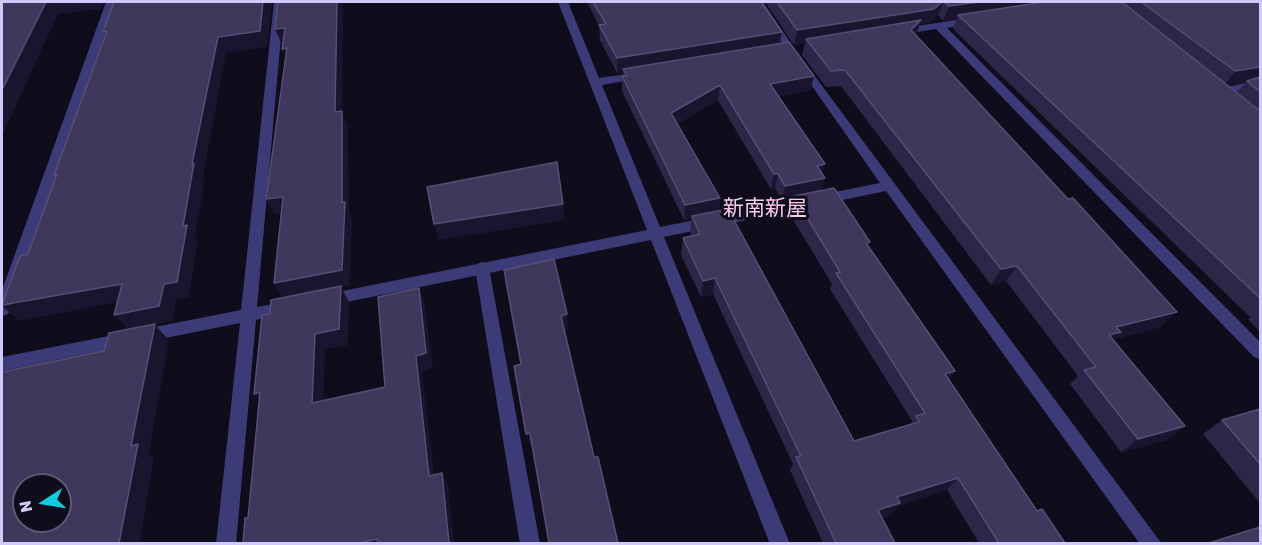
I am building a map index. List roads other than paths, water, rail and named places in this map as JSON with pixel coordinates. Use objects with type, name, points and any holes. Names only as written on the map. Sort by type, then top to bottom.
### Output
[{"type":"street","points":[[226,543],[279,2]]},
{"type":"street","points":[[563,2],[780,543]]},
{"type":"street","points":[[758,2],[889,186],[1152,543]]},
{"type":"street","points":[[2,310],[112,9]]},
{"type":"street","points":[[881,35],[985,18]]},
{"type":"street","points":[[939,26],[1260,352]]},
{"type":"street","points":[[596,82],[653,72]]},
{"type":"street","points":[[1237,105],[1217,88],[1260,84]]},
{"type":"street","points":[[2,364],[889,186]]},
{"type":"street","points":[[482,268],[530,543]]},
{"type":"district","name":"新南新屋","points":[[765,209]]}]
